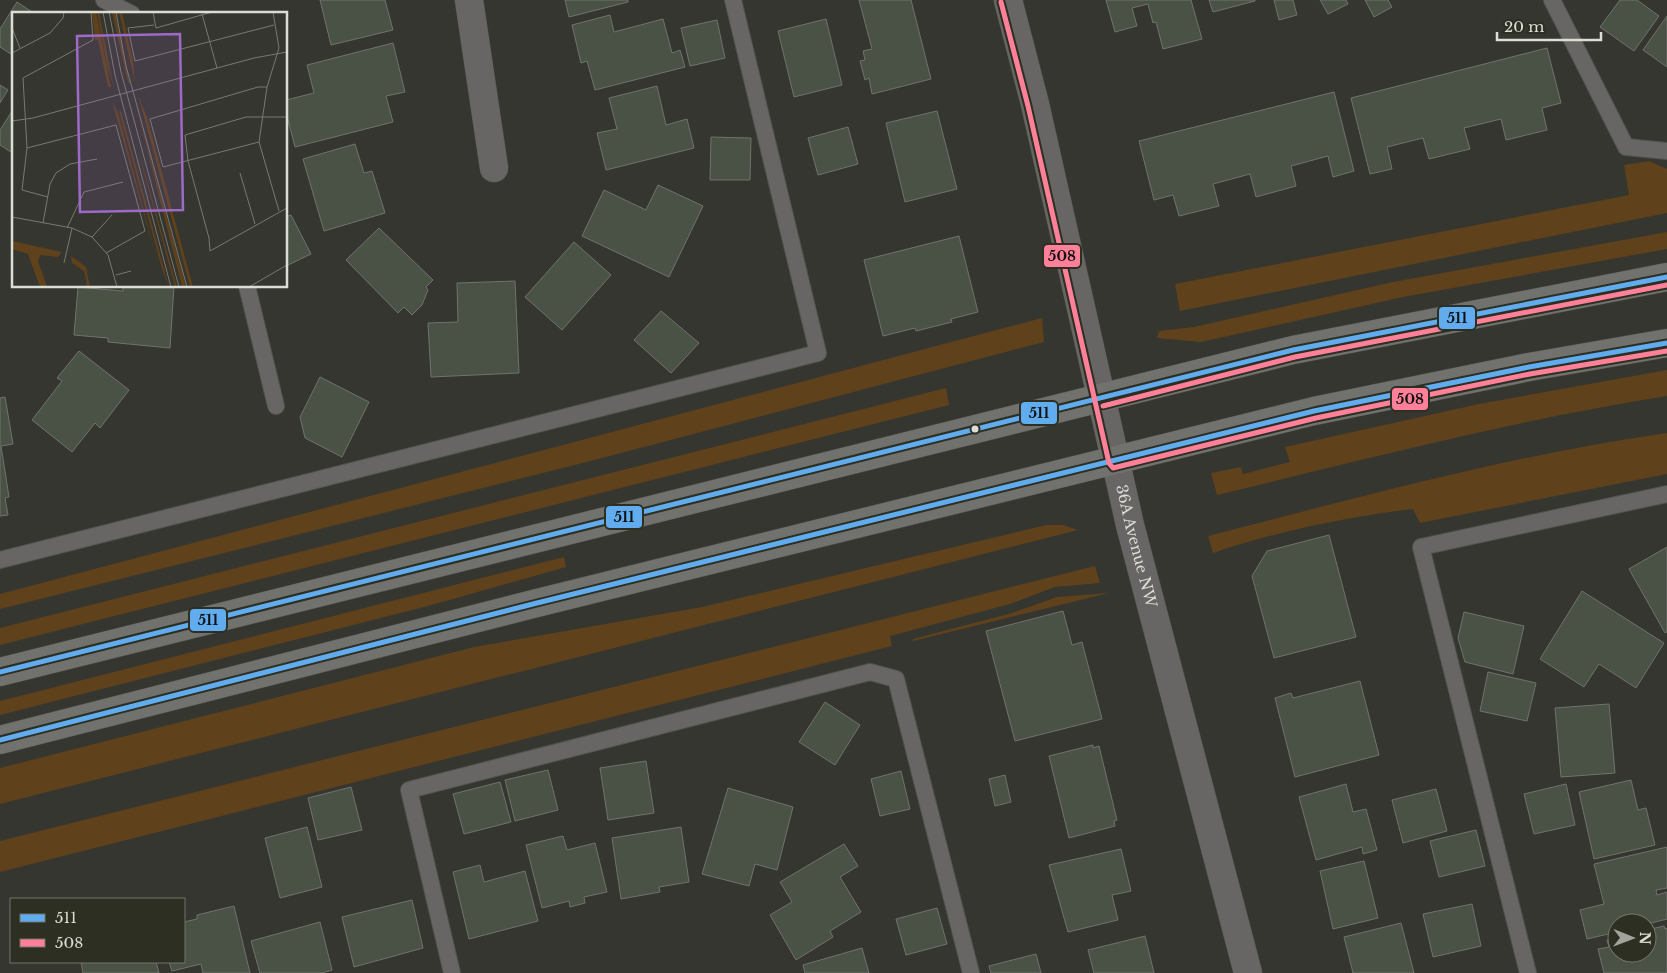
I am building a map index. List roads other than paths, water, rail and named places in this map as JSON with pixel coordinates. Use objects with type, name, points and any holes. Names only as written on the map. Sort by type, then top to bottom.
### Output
[{"type":"main road","points":[[0,672],[1293,350],[1667,277]]},
{"type":"main road","points":[[0,740],[533,604],[1314,411],[1529,367],[1667,343]]},
{"type":"street","points":[[469,0],[494,168]]},
{"type":"street","name":"36A Avenue NW","points":[[1008,0],[1035,104],[1136,549],[1248,973]]},
{"type":"lane","points":[[104,0],[128,12]]},
{"type":"lane","points":[[0,560],[818,353],[732,0]]},
{"type":"lane","points":[[1552,0],[1626,148],[1667,151]]},
{"type":"lane","points":[[247,288],[276,406]]},
{"type":"lane","points":[[1528,973],[1421,548],[1667,494]]},
{"type":"lane","points":[[452,973],[409,790],[870,672],[896,679],[971,973]]}]
